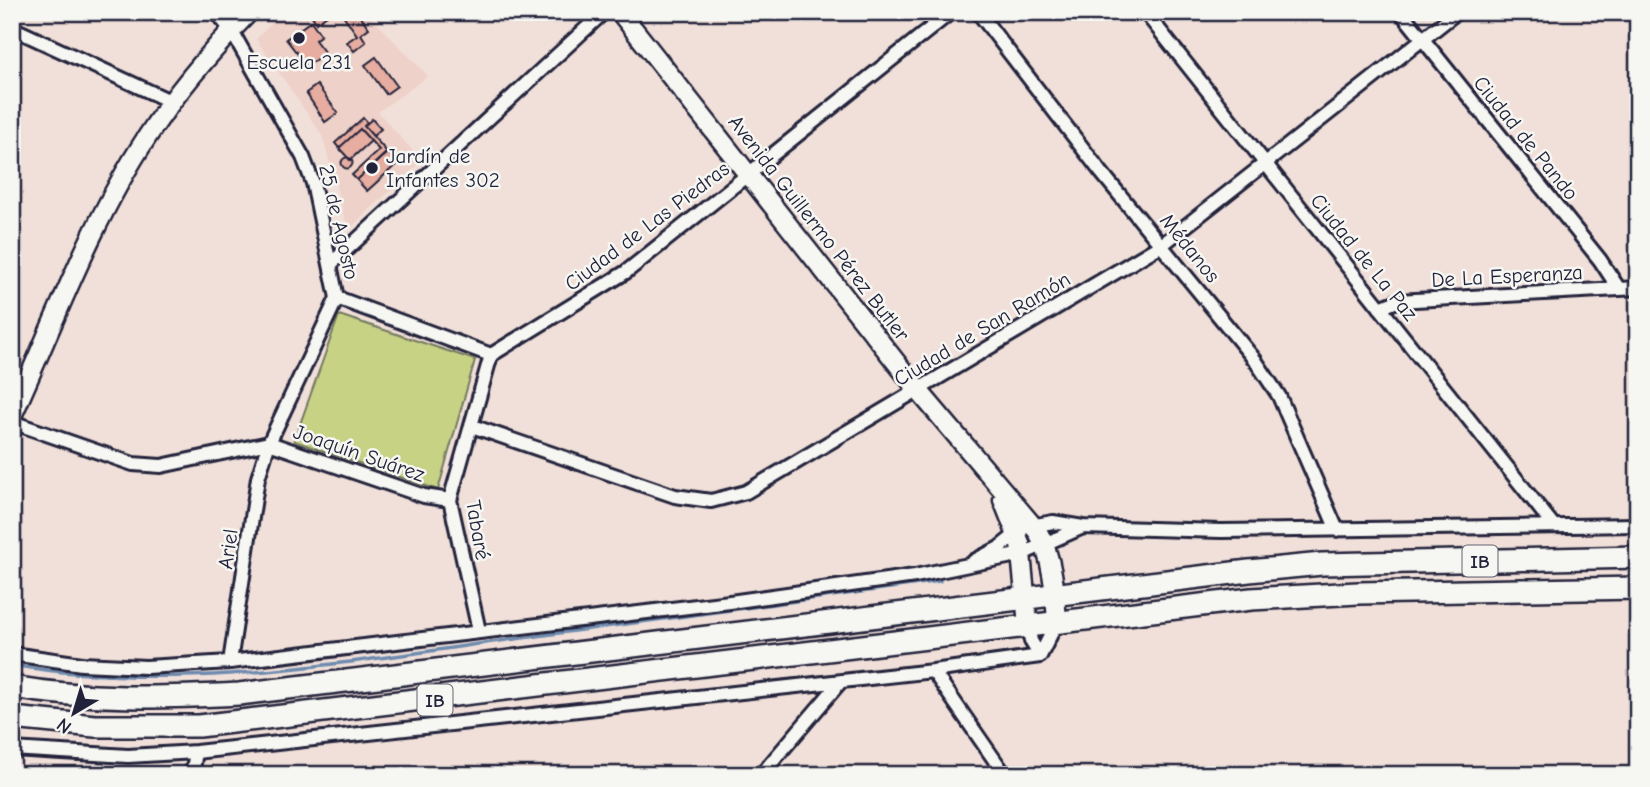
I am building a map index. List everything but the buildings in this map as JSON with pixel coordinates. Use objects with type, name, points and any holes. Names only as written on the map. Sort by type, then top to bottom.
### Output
[{"type":"highway","name":"IB","points":[[12,687],[47,693],[121,697],[239,694],[1055,592],[1322,564],[1638,557]]},
{"type":"highway","name":"IB","points":[[12,718],[95,726],[212,725],[1028,625],[1278,598],[1638,588]]},
{"type":"street","name":"25 de Agosto","points":[[216,12],[231,30],[303,157],[313,183],[332,263],[337,298]]},
{"type":"street","points":[[12,416],[112,198],[148,135],[231,30],[249,12]]},
{"type":"street","points":[[332,263],[604,12]]},
{"type":"street","name":"Avenida Guillermo Pérez Butler","points":[[620,12],[984,471],[1026,529],[1045,545],[1055,592],[1057,622]]},
{"type":"street","name":"Ciudad de Las Piedras","points":[[491,355],[626,272],[951,12]]},
{"type":"street","name":"Médanos","points":[[978,12],[1101,172],[1163,244],[1255,360],[1279,396],[1337,530]]},
{"type":"street","name":"Ciudad de La Paz","points":[[1145,12],[1553,526]]},
{"type":"street","name":"Ciudad de Pando","points":[[1401,12],[1600,260],[1619,289]]},
{"type":"street","name":"Ciudad de San Ramón","points":[[472,426],[675,496],[711,500],[746,492],[1163,244],[1456,13]]},
{"type":"street","points":[[12,28],[172,102]]},
{"type":"street","name":"De La Esperanza","points":[[1380,308],[1397,301],[1638,288]]},
{"type":"street","points":[[337,298],[491,355]]},
{"type":"street","name":"Ariel","points":[[230,662],[258,478],[269,443],[337,298]]},
{"type":"street","name":"Tabaré","points":[[479,631],[450,500],[491,355]]},
{"type":"street","name":"Joaquín Suárez","points":[[12,422],[134,464],[161,466],[269,443],[424,496],[450,500]]},
{"type":"street","points":[[971,563],[1026,529],[1053,522],[1083,527],[1337,530],[1638,525]]},
{"type":"street","points":[[12,654],[82,664],[146,667],[230,662],[730,602],[915,576],[1022,554],[1083,527]]},
{"type":"street","points":[[1026,529],[1022,554],[1028,625],[1031,641],[1040,656]]},
{"type":"street","points":[[1040,656],[1057,622]]},
{"type":"street","points":[[12,750],[128,756],[196,752],[933,671],[1040,656]]},
{"type":"street","points":[[933,671],[1005,775]]},
{"type":"street","points":[[761,775],[841,681]]},
{"type":"street","points":[[192,775],[196,752]]},
{"type":"shaded area","points":[[283,12],[366,12],[428,76],[378,112],[422,161],[348,230],[322,135],[256,39]]},
{"type":"green space","points":[[339,315],[475,360],[438,490],[294,441]]},
{"type":"waterway","points":[[12,665],[76,673],[140,676],[267,671],[940,581]]},
{"type":"place","name":"Escuela 231","points":[[299,38]]},
{"type":"place","name":"Jardín de Infantes 302","points":[[372,168]]}]
